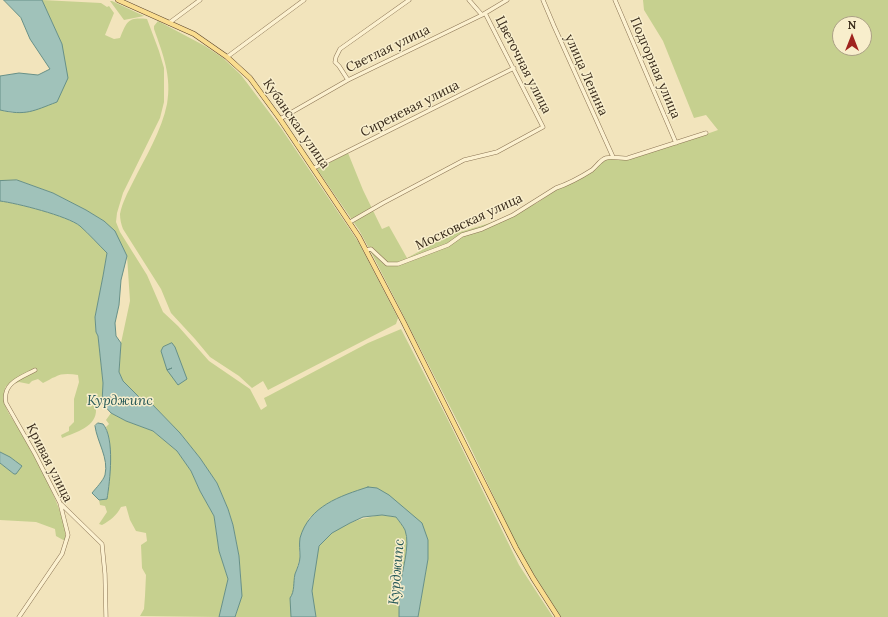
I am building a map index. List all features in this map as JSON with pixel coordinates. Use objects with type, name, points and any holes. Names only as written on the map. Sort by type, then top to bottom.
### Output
[{"type":"main road","name":"Кубанская улица","points":[[118,0],[169,22],[198,37],[227,57],[250,78],[280,119],[350,222],[366,250],[516,548],[558,617]]},
{"type":"street","points":[[169,22],[200,0]]},
{"type":"street","points":[[227,57],[304,0]]},
{"type":"street","points":[[348,80],[335,62],[340,49],[408,0]]},
{"type":"street","name":"Цветочная улица","points":[[350,222],[464,160],[497,152],[543,126],[514,68],[484,14],[469,0]]},
{"type":"street","name":"Светлая улица","points":[[280,119],[348,80],[484,14],[506,0]]},
{"type":"street","name":"улица Ленина","points":[[543,0],[613,157]]},
{"type":"street","name":"Подгорная улица","points":[[615,0],[676,143]]},
{"type":"street","name":"Сиреневая улица","points":[[314,168],[514,68]]},
{"type":"street","points":[[613,157],[620,159],[628,158],[706,133]]},
{"type":"street","name":"Московская улица","points":[[366,250],[371,249],[387,264],[398,264],[448,245],[462,235],[482,229],[513,215],[556,188],[593,169],[601,160],[613,157]]},
{"type":"street","name":"Кривая улица","points":[[19,617],[62,554],[68,535],[60,503],[35,454],[8,407],[5,397],[7,387],[35,370]]},
{"type":"street","points":[[60,503],[102,544],[105,574],[106,617]]},
{"type":"green space","points":[[42,0],[101,3],[107,7],[109,6],[114,13],[105,35],[114,39],[120,38],[126,24],[132,20],[147,19],[164,68],[164,102],[160,118],[123,193],[116,222],[120,232],[147,275],[163,312],[178,326],[209,361],[250,389],[261,410],[267,406],[264,398],[368,343],[401,329],[447,418],[519,565],[553,617],[418,617],[428,559],[422,523],[354,492],[328,503],[309,518],[299,551],[300,558],[295,575],[291,617],[235,617],[241,581],[239,556],[233,525],[217,483],[200,458],[180,433],[151,403],[140,398],[123,381],[119,372],[121,343],[130,301],[127,256],[104,221],[86,210],[53,193],[17,180],[0,181],[0,110],[12,113],[57,102],[62,44]]},
{"type":"green space","points":[[643,0],[888,0],[888,617],[561,617],[522,556],[466,438],[359,230],[317,169],[348,153],[363,190],[382,229],[389,226],[407,258],[450,235],[490,223],[537,203],[558,188],[573,183],[601,162],[608,159],[626,160],[718,130],[706,115],[694,118],[663,41],[644,10]]},
{"type":"green space","points":[[110,1],[112,1],[144,16],[124,20]]},
{"type":"green space","points":[[158,21],[205,46],[223,58],[241,75],[281,128],[359,243],[398,318],[396,324],[268,390],[263,381],[252,388],[239,376],[210,357],[171,313],[161,289],[123,229],[120,216],[125,198],[157,134],[165,114],[167,104],[168,84],[166,66],[154,29],[154,26]]},
{"type":"green space","points":[[0,201],[42,210],[74,222],[107,253],[95,317],[103,383],[102,403],[96,409],[93,420],[85,428],[62,438],[61,435],[69,431],[69,427],[74,422],[74,399],[79,382],[78,375],[60,375],[43,383],[38,379],[29,384],[19,382],[6,386],[4,392],[4,402],[6,407],[33,454],[57,502],[65,531],[65,541],[56,536],[55,529],[36,522],[0,520],[0,463],[14,474],[16,461],[0,452]]},
{"type":"green space","points":[[111,413],[126,421],[153,431],[177,451],[191,471],[214,516],[219,551],[228,579],[219,617],[140,616],[144,609],[146,575],[142,568],[141,545],[147,541],[146,533],[136,531],[130,520],[126,506],[121,507],[115,515],[102,525],[99,524],[107,512],[105,506],[100,505],[99,500],[107,498],[110,442],[106,427],[109,424],[106,420]]},
{"type":"green space","points":[[382,515],[396,517],[404,528],[407,536],[400,592],[399,617],[316,617],[312,589],[320,544],[326,537],[340,527],[357,520]]},
{"type":"water","points":[[4,0],[42,0],[62,44],[68,78],[57,102],[29,112],[16,113],[0,110],[0,76],[19,73],[38,75],[50,69],[30,39],[21,18]]},
{"type":"water","name":"Курджипс","points":[[17,180],[53,193],[86,210],[104,221],[115,231],[127,256],[121,280],[119,305],[115,323],[116,336],[121,343],[119,372],[123,381],[140,398],[151,403],[180,433],[200,458],[217,483],[233,525],[239,556],[242,596],[235,617],[219,617],[228,579],[219,551],[214,516],[191,471],[177,451],[153,431],[126,421],[111,413],[102,403],[103,383],[95,317],[107,253],[74,222],[42,210],[0,201],[0,181]]},
{"type":"water","points":[[172,343],[175,347],[187,379],[178,385],[167,370],[161,351],[163,347]]},
{"type":"water","points":[[98,423],[103,424],[107,431],[111,460],[107,499],[99,500],[92,493],[104,477],[106,469],[104,456],[96,432],[95,426]]},
{"type":"water","points":[[0,452],[22,466],[16,474],[0,463]]},
{"type":"water","name":"Курджипс","points":[[368,487],[377,488],[389,495],[422,523],[428,540],[428,559],[418,617],[399,617],[400,592],[407,536],[405,530],[396,517],[382,515],[363,517],[350,523],[332,533],[319,546],[312,591],[316,617],[291,617],[290,598],[293,593],[295,574],[300,559],[300,538],[304,527],[318,510],[327,504],[347,494]]}]
